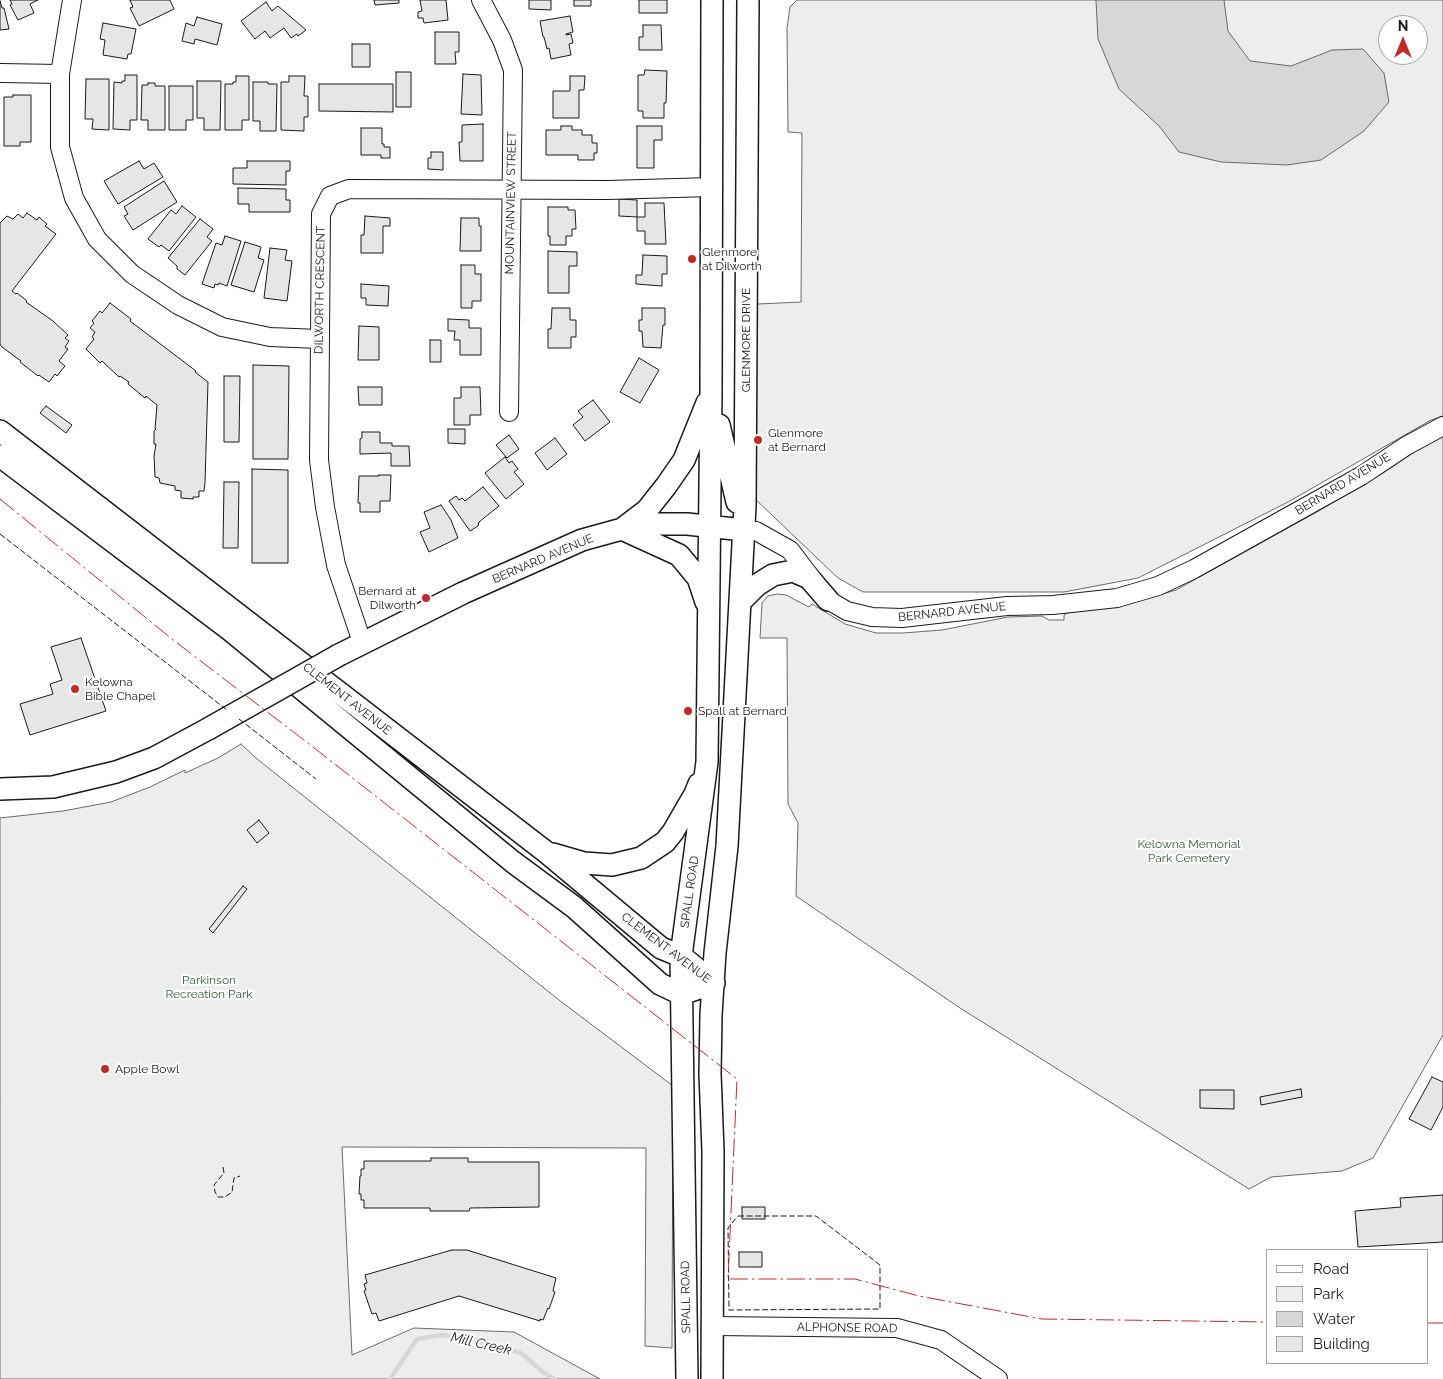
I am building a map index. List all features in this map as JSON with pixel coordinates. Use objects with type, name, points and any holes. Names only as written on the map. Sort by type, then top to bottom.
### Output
[{"type":"main road","points":[[710,526],[712,0]]},
{"type":"main road","name":"GLENMORE DRIVE","points":[[744,530],[748,0]]},
{"type":"main road","points":[[711,393],[744,530]]},
{"type":"main road","points":[[709,611],[698,578],[679,555],[622,529],[647,510],[684,460],[711,393]]},
{"type":"main road","name":"CLEMENT AVENUE","points":[[0,431],[546,852],[662,948],[681,956],[714,983]]},
{"type":"main road","name":"CLEMENT AVENUE","points":[[0,456],[230,630],[513,862],[574,907],[660,984],[681,994],[714,983]]},
{"type":"main road","name":"BERNARD AVENUE","points":[[0,789],[53,787],[116,772],[154,758],[362,642],[535,560],[582,540],[622,529],[659,524],[710,526],[744,530]]},
{"type":"main road","name":"SPALL ROAD","points":[[687,1379],[681,956],[708,762],[710,526]]},
{"type":"main road","name":"SPALL ROAD","points":[[712,1379],[713,1150],[710,1074],[711,1015],[715,953],[727,846],[744,530]]},
{"type":"main road","points":[[741,601],[757,585],[773,574],[793,571],[809,578],[828,600]]},
{"type":"main road","points":[[546,852],[592,864],[612,865],[641,858],[665,842],[673,832],[695,794],[708,762]]},
{"type":"street","points":[[72,0],[60,74],[60,148],[74,198],[97,239],[132,274],[178,306],[222,327],[270,337],[319,339]]},
{"type":"street","name":"MOUNTAINVIEW STREET","points":[[481,0],[502,40],[513,70],[509,412]]},
{"type":"street","points":[[0,73],[60,74]]},
{"type":"street","name":"DILWORTH CRESCENT","points":[[362,642],[336,565],[325,508],[319,460],[321,214],[330,196],[349,189],[711,187]]},
{"type":"street","name":"BERNARD AVENUE","points":[[744,530],[756,531],[790,550],[828,600],[848,611],[872,618],[902,618],[1006,606],[1054,605],[1117,598],[1158,586],[1194,569],[1362,476],[1406,446],[1443,426]]},
{"type":"street","name":"ALPHONSE ROAD","points":[[712,1326],[897,1328],[941,1340],[998,1379]]},
{"type":"green space","points":[[797,0],[1443,0],[1443,416],[1431,420],[1288,502],[1138,578],[1064,592],[863,592],[838,578],[753,497],[753,311],[758,304],[801,302],[802,133],[788,132],[787,28],[790,7]]},
{"type":"green space","name":"Kelowna Memorial Park Cemetery","points":[[1443,433],[1443,1035],[1373,1158],[1342,1171],[1271,1177],[1249,1189],[960,1008],[796,896],[798,823],[788,804],[787,638],[760,638],[762,603],[768,596],[786,595],[809,607],[812,604],[845,624],[876,633],[942,630],[1008,617],[1042,616],[1049,620],[1064,620],[1064,615],[1067,613],[1127,604],[1176,590],[1315,513],[1383,473]]},
{"type":"green space","name":"Parkinson Recreation Park","points":[[241,744],[559,1000],[673,1086],[672,1348],[645,1346],[646,1148],[342,1147],[352,1355],[414,1328],[514,1332],[600,1379],[0,1379],[0,818],[63,811],[111,802],[150,787],[185,770],[185,773],[218,758]]},
{"type":"water","points":[[1096,0],[1224,0],[1228,31],[1250,61],[1291,66],[1332,50],[1363,49],[1384,73],[1389,102],[1364,131],[1321,160],[1287,165],[1221,162],[1179,152],[1159,126],[1119,89],[1098,39]]},
{"type":"building","points":[[10,0],[38,0],[30,4],[34,13],[18,20],[10,5],[12,4]]},
{"type":"building","points":[[130,0],[170,0],[174,9],[139,26],[130,8],[133,7]]},
{"type":"building","points":[[374,0],[399,0],[399,3],[375,5]]},
{"type":"building","points":[[420,0],[446,0],[448,20],[424,23],[423,18],[418,18],[418,12],[422,11]]},
{"type":"building","points":[[529,0],[551,0],[551,10],[529,9]]},
{"type":"building","points":[[574,0],[591,0],[591,6],[574,6]]},
{"type":"building","points":[[639,0],[667,0],[667,13],[639,13]]},
{"type":"building","points":[[0,1],[2,8],[4,8],[9,29],[0,30]]},
{"type":"building","points":[[266,2],[272,11],[278,6],[306,30],[298,36],[297,34],[291,38],[284,28],[270,38],[265,31],[255,39],[241,21]]},
{"type":"building","points":[[570,16],[573,32],[566,35],[571,34],[573,43],[569,44],[571,55],[551,59],[549,48],[547,49],[543,37],[540,21]]},
{"type":"building","points":[[197,17],[222,24],[217,45],[195,39],[194,44],[182,41],[186,23],[194,26]]},
{"type":"building","points":[[103,23],[136,29],[131,54],[128,54],[127,59],[103,55],[105,40],[100,39]]},
{"type":"building","points":[[643,25],[661,25],[662,50],[639,50],[639,37],[643,37]]},
{"type":"building","points":[[435,32],[459,32],[459,52],[455,52],[456,64],[435,64]]},
{"type":"building","points":[[352,44],[370,44],[370,67],[352,67]]},
{"type":"building","points":[[645,70],[667,71],[664,118],[643,118],[643,111],[638,111],[638,75],[644,75]]},
{"type":"building","points":[[396,72],[411,72],[411,107],[396,107]]},
{"type":"building","points":[[463,74],[481,75],[482,115],[461,114]]},
{"type":"building","points":[[125,75],[137,75],[137,120],[130,120],[130,130],[113,129],[114,82],[122,83],[122,81],[125,81]]},
{"type":"building","points":[[236,76],[249,76],[249,120],[242,120],[242,130],[225,130],[225,84],[236,82]]},
{"type":"building","points":[[289,76],[305,76],[304,96],[308,96],[308,117],[304,117],[304,131],[281,130],[281,82],[289,82]]},
{"type":"building","points":[[570,76],[585,76],[584,90],[579,90],[579,118],[553,118],[553,91],[570,91]]},
{"type":"building","points":[[86,79],[109,79],[109,130],[92,129],[93,119],[85,119]]},
{"type":"building","points":[[197,81],[221,81],[220,130],[204,130],[204,118],[197,118]]},
{"type":"building","points":[[253,82],[277,84],[276,131],[260,131],[260,121],[253,121]]},
{"type":"building","points":[[148,83],[155,83],[155,86],[165,86],[165,130],[148,130],[148,120],[141,120],[142,85],[148,85]]},
{"type":"building","points":[[319,84],[393,84],[393,112],[319,111]]},
{"type":"building","points":[[169,86],[193,86],[193,120],[186,120],[186,130],[169,130]]},
{"type":"building","points":[[13,95],[31,95],[31,142],[20,142],[20,146],[4,146],[4,97],[13,97]]},
{"type":"building","points":[[483,124],[483,161],[460,161],[459,142],[462,142],[462,125]]},
{"type":"building","points":[[561,126],[572,126],[572,130],[582,130],[582,135],[592,135],[592,143],[597,143],[597,153],[594,153],[594,160],[578,160],[578,155],[546,155],[546,130],[561,130]]},
{"type":"building","points":[[637,126],[662,126],[662,140],[654,140],[654,168],[637,168]]},
{"type":"building","points":[[361,128],[382,128],[382,144],[384,144],[384,147],[390,147],[390,158],[381,158],[381,155],[361,155]]},
{"type":"building","points":[[431,152],[443,152],[443,170],[428,169],[428,158],[431,158]]},
{"type":"building","points":[[139,161],[144,169],[154,163],[163,177],[118,204],[104,181]]},
{"type":"building","points":[[247,161],[290,161],[290,171],[286,171],[286,185],[233,184],[233,168],[247,168]]},
{"type":"building","points":[[164,181],[177,202],[133,230],[124,216],[128,214],[124,207]]},
{"type":"building","points":[[238,188],[286,189],[286,200],[290,200],[290,212],[249,212],[249,204],[238,204]]},
{"type":"building","points":[[619,199],[637,200],[637,217],[619,216]]},
{"type":"building","points":[[645,203],[664,203],[666,244],[645,244],[645,231],[637,231],[637,217],[645,217]]},
{"type":"building","points":[[182,206],[196,217],[169,251],[148,239],[171,210],[176,214]]},
{"type":"building","points":[[548,207],[568,207],[568,210],[575,210],[576,229],[572,229],[572,236],[566,236],[566,245],[550,245],[550,236],[548,236]]},
{"type":"building","points":[[27,213],[37,220],[39,217],[47,224],[45,226],[56,234],[12,291],[53,321],[68,335],[65,338],[69,341],[65,347],[68,349],[59,361],[65,366],[49,382],[38,376],[0,344],[0,223],[7,216],[13,219],[18,214],[23,218]]},
{"type":"building","points":[[365,216],[390,218],[390,226],[383,226],[383,253],[361,253],[361,235],[364,235]]},
{"type":"building","points":[[461,218],[479,218],[479,226],[481,226],[481,251],[460,251]]},
{"type":"building","points":[[200,219],[213,229],[207,237],[212,241],[185,275],[168,258]]},
{"type":"building","points":[[225,236],[241,241],[227,286],[219,283],[218,285],[215,284],[214,288],[202,284],[216,243],[222,245]]},
{"type":"building","points":[[245,242],[261,247],[258,258],[264,260],[254,292],[231,285]]},
{"type":"building","points":[[270,248],[287,250],[285,260],[292,261],[287,301],[264,298]]},
{"type":"building","points":[[548,251],[577,252],[577,266],[569,266],[569,293],[548,293]]},
{"type":"building","points":[[643,255],[667,256],[667,274],[662,274],[662,286],[636,284],[636,275],[642,275]]},
{"type":"building","points":[[461,265],[475,265],[475,274],[481,274],[481,301],[472,301],[472,308],[461,308]]},
{"type":"building","points":[[361,284],[389,286],[388,306],[366,305],[366,298],[361,298]]},
{"type":"building","points":[[110,303],[208,382],[205,483],[204,491],[199,491],[199,497],[193,497],[193,499],[181,498],[181,491],[175,490],[175,486],[160,483],[159,478],[155,477],[154,456],[156,444],[154,444],[154,431],[156,429],[157,405],[146,396],[145,398],[128,384],[129,382],[119,377],[102,361],[100,363],[86,349],[94,339],[92,337],[95,332],[90,328],[94,323],[92,321]]},
{"type":"building","points":[[552,308],[570,308],[570,320],[576,320],[576,337],[571,337],[571,348],[548,348],[548,329],[551,329]]},
{"type":"building","points":[[642,308],[665,308],[665,325],[663,325],[661,348],[643,347],[642,331],[639,331],[639,320],[642,320]]},
{"type":"building","points":[[448,319],[469,320],[469,328],[481,328],[481,355],[460,355],[460,340],[454,340],[455,331],[448,331]]},
{"type":"building","points":[[359,326],[379,327],[379,360],[358,360]]},
{"type":"building","points":[[430,340],[441,340],[441,362],[430,362]]},
{"type":"building","points":[[639,358],[659,370],[640,403],[620,392]]},
{"type":"building","points":[[253,365],[289,366],[288,459],[253,459]]},
{"type":"building","points":[[224,376],[240,376],[239,442],[224,442]]},
{"type":"building","points":[[358,387],[382,387],[382,405],[359,405]]},
{"type":"building","points":[[461,387],[480,387],[481,415],[470,415],[470,425],[454,425],[454,398],[461,398]]},
{"type":"building","points":[[593,400],[610,422],[585,441],[573,425],[583,417],[578,411]]},
{"type":"building","points":[[46,406],[72,425],[66,433],[40,413]]},
{"type":"building","points":[[448,429],[465,429],[465,444],[448,443]]},
{"type":"building","points":[[362,432],[380,432],[380,443],[392,443],[392,446],[409,446],[410,466],[391,466],[391,453],[360,454]]},
{"type":"building","points":[[509,435],[519,449],[507,458],[496,445]]},
{"type":"building","points":[[555,438],[567,454],[547,470],[535,453]]},
{"type":"building","points":[[505,457],[509,463],[512,461],[518,469],[514,472],[524,484],[506,499],[485,473]]},
{"type":"building","points":[[252,469],[288,470],[288,563],[252,563]]},
{"type":"building","points":[[391,475],[390,501],[380,501],[380,512],[360,512],[360,503],[358,503],[359,476]]},
{"type":"building","points":[[224,482],[239,482],[238,548],[223,548]]},
{"type":"building","points":[[483,487],[499,506],[470,531],[449,501],[456,496],[459,500],[462,498],[465,501]]},
{"type":"building","points":[[441,505],[451,520],[458,538],[429,552],[420,532],[430,528],[424,512]]},
{"type":"building","name":"Kelowna Bible Chapel","points":[[81,638],[106,711],[30,735],[20,704],[53,694],[50,684],[62,680],[51,647]]},
{"type":"building","points":[[259,820],[269,833],[257,843],[247,830]]},
{"type":"building","points":[[243,886],[247,889],[213,933],[209,929]]},
{"type":"building","points":[[1432,1077],[1443,1082],[1443,1107],[1431,1130],[1409,1119]]},
{"type":"building","points":[[1301,1089],[1302,1097],[1261,1105],[1260,1097]]},
{"type":"building","points":[[1200,1090],[1234,1090],[1234,1109],[1200,1108]]},
{"type":"building","points":[[431,1158],[468,1158],[468,1162],[539,1162],[539,1207],[470,1208],[469,1211],[430,1211],[430,1208],[364,1208],[364,1200],[361,1200],[361,1194],[359,1194],[361,1169],[364,1169],[364,1161],[431,1161]]},
{"type":"building","points":[[1443,1195],[1443,1242],[1358,1247],[1355,1211],[1401,1207],[1400,1198]]},
{"type":"building","points":[[742,1207],[765,1207],[765,1219],[742,1219]]},
{"type":"building","points":[[452,1250],[467,1250],[556,1278],[553,1291],[555,1292],[543,1320],[540,1319],[540,1321],[459,1296],[379,1321],[376,1313],[372,1314],[364,1291],[366,1290],[364,1284],[367,1283],[365,1275]]},
{"type":"building","points":[[739,1252],[762,1252],[762,1267],[739,1267]]},
{"type":"waterway","name":"Mill Creek","points":[[390,1379],[417,1339],[442,1335],[470,1339],[521,1353],[544,1373],[555,1379]]},
{"type":"fence","points":[[0,534],[227,710]]},
{"type":"fence","points":[[239,719],[316,779]]},
{"type":"fence","points":[[223,1167],[224,1173],[214,1185],[218,1197],[225,1197],[232,1192],[234,1178],[240,1176]]},
{"type":"fence","points":[[738,1216],[816,1216],[880,1265],[880,1309],[729,1310],[728,1228],[738,1216]]},
{"type":"power","points":[[0,499],[172,639],[737,1079],[728,1279],[855,1279],[919,1296],[1042,1319],[1266,1322]]},
{"type":"power","points":[[1428,1323],[1443,1323]]},
{"type":"place","name":"Glenmore at Dilworth","points":[[692,259]]},
{"type":"place","name":"Glenmore at Bernard","points":[[758,440]]},
{"type":"place","name":"Bernard at Dilworth","points":[[426,598]]},
{"type":"place","name":"Kelowna Bible Chapel","points":[[75,689]]},
{"type":"place","name":"Spall at Bernard","points":[[688,711]]},
{"type":"place","name":"Apple Bowl","points":[[105,1069]]}]
